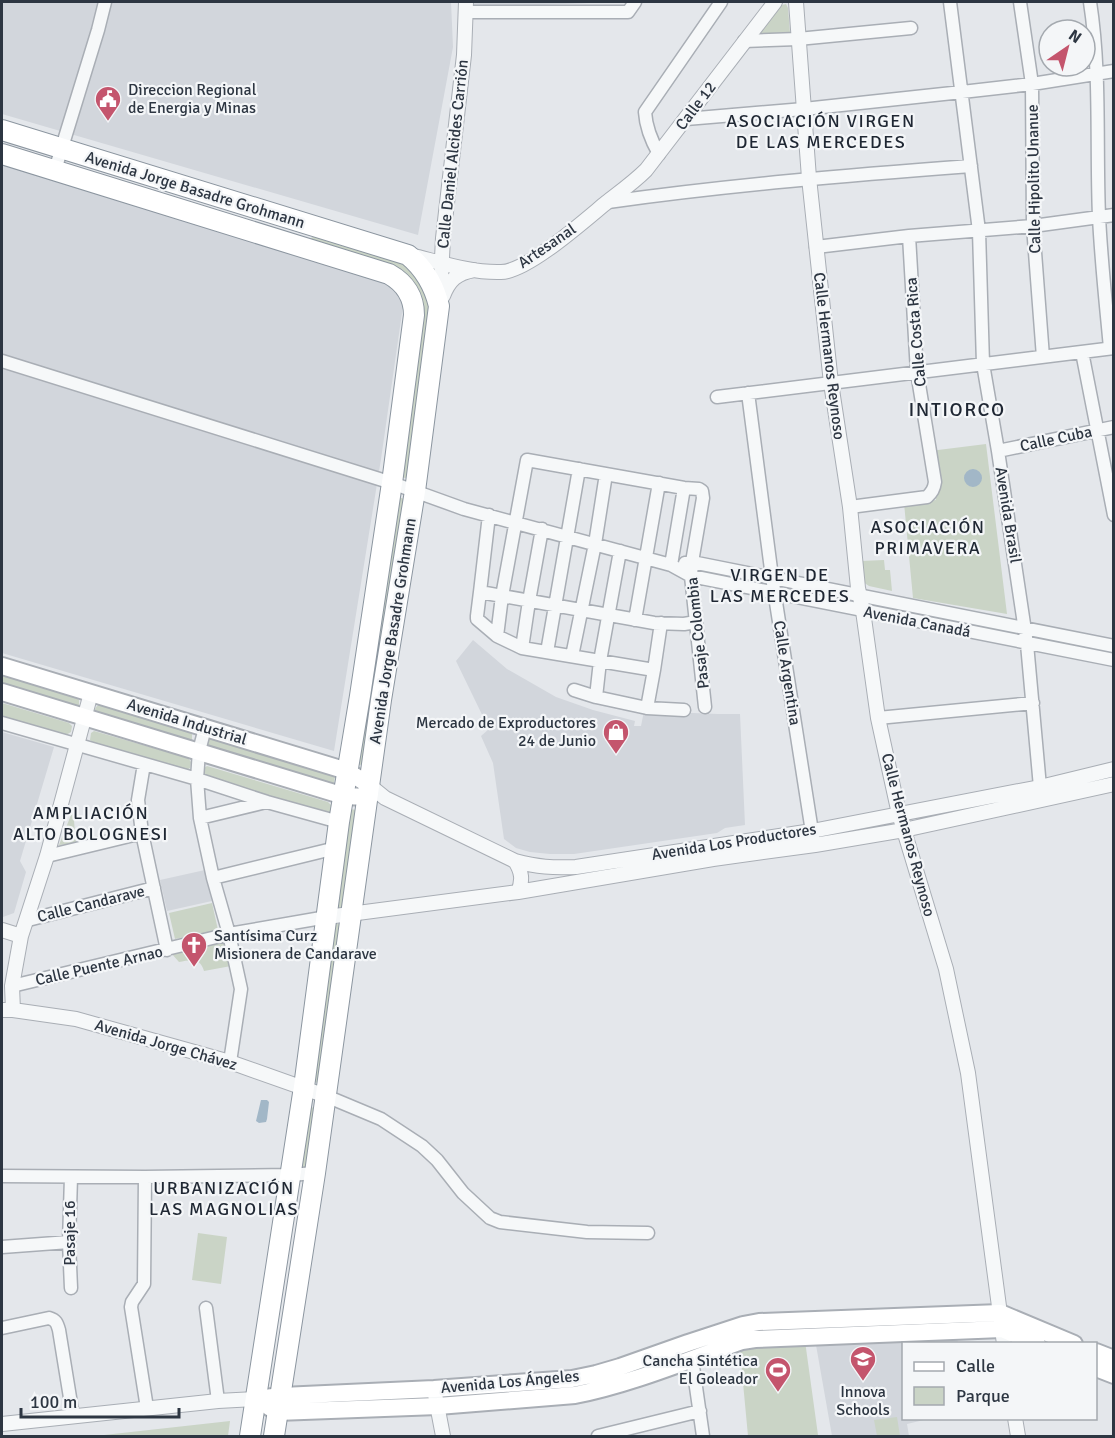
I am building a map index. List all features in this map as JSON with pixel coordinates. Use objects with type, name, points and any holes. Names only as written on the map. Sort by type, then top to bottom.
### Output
[{"type":"highway","name":"Avenida Jorge Basadre Grohmann","points":[[2,130],[408,255],[423,269],[437,296],[439,306],[415,491],[381,700],[315,1173],[274,1437]]},
{"type":"highway","name":"Avenida Jorge Basadre Grohmann","points":[[2,154],[389,274],[402,284],[411,298],[414,315],[392,483],[339,822],[304,1087],[250,1437]]},
{"type":"highway","points":[[305,248],[311,226]]},
{"type":"highway","points":[[360,696],[381,700]]},
{"type":"main road","name":"Avenida Industrial","points":[[2,666],[347,771],[369,791]]},
{"type":"main road","name":"Avenida Industrial","points":[[2,692],[344,796],[369,791]]},
{"type":"main road","name":"Avenida Los Ángeles","points":[[1002,1328],[1033,1342]]},
{"type":"main road","name":"Avenida Los Ángeles","points":[[279,1404],[572,1379],[731,1337],[755,1339],[1002,1328],[1065,1342]]},
{"type":"main road","name":"Avenida Los Ángeles","points":[[255,1399],[279,1404],[438,1406],[575,1395],[615,1385],[692,1359],[731,1337]]},
{"type":"main road","points":[[1097,1353],[1113,1359]]},
{"type":"main road","points":[[1097,1369],[1113,1375]]},
{"type":"street","points":[[55,170],[105,2]]},
{"type":"street","points":[[658,154],[649,137],[645,112],[721,2]]},
{"type":"street","name":"Calle 12","points":[[608,202],[639,177],[775,2]]},
{"type":"street","name":"Calle Hermanos Reynoso","points":[[796,2],[809,178],[831,383],[878,718],[899,814],[946,969],[968,1073],[1002,1328]]},
{"type":"street","name":"Avenida Brasil","points":[[950,2],[979,231],[983,364],[1028,644],[1042,793]]},
{"type":"street","name":"Calle Hipolito Unanue","points":[[1020,2],[1032,84],[1033,226],[1043,357]]},
{"type":"street","points":[[1090,2],[1092,18]]},
{"type":"street","points":[[466,7],[631,7]]},
{"type":"street","name":"Calle Daniel Alcides Carrión","points":[[439,306],[443,238],[464,55],[466,7]]},
{"type":"street","points":[[744,41],[798,39],[911,28]]},
{"type":"street","points":[[717,397],[1112,348],[1099,218],[1097,73],[1113,71]]},
{"type":"street","points":[[686,119],[804,109],[1032,84],[1067,78]]},
{"type":"street","points":[[608,202],[809,178],[971,166]]},
{"type":"street","name":"Artesanal","points":[[408,255],[474,270],[503,272],[516,268],[550,248],[608,202]]},
{"type":"street","points":[[816,247],[909,236],[1033,226],[1113,215]]},
{"type":"street","name":"Calle Costa Rica","points":[[850,507],[927,497],[932,492],[935,482],[917,372],[909,236]]},
{"type":"street","points":[[408,255],[426,252],[439,244],[443,238]]},
{"type":"street","points":[[439,306],[452,279],[474,270]]},
{"type":"street","points":[[1082,352],[1113,515]]},
{"type":"street","points":[[2,361],[392,483],[464,509],[516,522],[568,536],[671,565],[684,488],[527,460],[516,522],[502,596],[497,636]]},
{"type":"street","name":"Calle Argentina","points":[[748,393],[772,577],[813,838]]},
{"type":"street","name":"Calle Cuba","points":[[998,451],[1113,427]]},
{"type":"street","points":[[547,652],[579,469]]},
{"type":"street","points":[[572,656],[595,544],[606,474]]},
{"type":"street","points":[[634,620],[659,483]]},
{"type":"street","name":"Pasaje Colombia","points":[[684,488],[699,489],[704,495],[691,576],[705,707]]},
{"type":"street","points":[[489,515],[477,619],[497,636],[522,648],[654,670]]},
{"type":"street","points":[[522,648],[542,529]]},
{"type":"street","points":[[596,697],[600,661],[620,551]]},
{"type":"street","name":"Avenida Canadá","points":[[671,565],[692,562],[1113,646]]},
{"type":"street","name":"Avenida Canadá","points":[[671,565],[691,576],[1113,660]]},
{"type":"street","points":[[480,592],[634,620],[684,624],[696,622]]},
{"type":"street","points":[[647,708],[661,623]]},
{"type":"street","name":"Pasaje Colombia","points":[[574,690],[647,708],[684,710]]},
{"type":"street","points":[[7,1010],[21,936],[47,856],[91,693]]},
{"type":"street","points":[[878,718],[1033,703]]},
{"type":"street","points":[[2,723],[339,822]]},
{"type":"street","points":[[205,728],[199,752],[197,779],[200,818],[213,878],[230,934],[241,989],[230,1062]]},
{"type":"street","points":[[144,764],[138,800],[142,833],[167,950]]},
{"type":"street","name":"Avenida Los Productores","points":[[369,791],[516,861],[535,867],[557,868],[813,838],[904,830],[1042,793],[1113,769]]},
{"type":"street","name":"Avenida Los Productores","points":[[327,917],[518,892],[713,859],[813,838],[899,814],[1113,784]]},
{"type":"street","points":[[200,818],[267,802]]},
{"type":"street","points":[[47,856],[142,833]]},
{"type":"street","points":[[213,878],[336,848]]},
{"type":"street","points":[[516,861],[521,871],[522,882],[518,892]]},
{"type":"street","name":"Calle Candarave","points":[[28,920],[154,888]]},
{"type":"street","name":"Calle Puente Arnao","points":[[12,986],[230,934],[327,917]]},
{"type":"street","points":[[2,930],[21,936]]},
{"type":"street","name":"Avenida Jorge Chávez","points":[[7,1010],[75,1019],[230,1062],[326,1095]]},
{"type":"street","points":[[326,1095],[381,1119],[422,1146],[463,1193],[490,1218],[500,1222],[587,1232],[648,1233]]},
{"type":"street","points":[[2,1176],[145,1177],[315,1173]]},
{"type":"street","name":"Pasaje 16","points":[[71,1177],[69,1242],[71,1288]]},
{"type":"street","points":[[145,1177],[144,1284],[131,1307],[147,1408]]},
{"type":"street","points":[[2,1247],[69,1242]]},
{"type":"street","points":[[206,1308],[218,1401]]},
{"type":"street","points":[[2,1328],[49,1318],[58,1323],[73,1416]]},
{"type":"street","points":[[692,1359],[703,1437]]},
{"type":"street","points":[[434,1389],[443,1437]]},
{"type":"street","name":"Avenida Los Ángeles","points":[[2,1424],[255,1399]]},
{"type":"street","points":[[598,1437],[700,1411]]},
{"type":"street","points":[[1015,1420],[1018,1437]]},
{"type":"shaded area","points":[[2,2],[451,2],[453,47],[418,235],[2,114]]},
{"type":"shaded area","points":[[467,2],[616,2],[467,8]]},
{"type":"shaded area","points":[[2,161],[388,279],[399,293],[403,306],[334,751],[2,653]]},
{"type":"shaded area","name":"Mercado de Exproductores 24 de Junio","points":[[473,640],[507,669],[556,697],[635,721],[634,726],[641,726],[644,711],[740,714],[745,825],[725,828],[717,833],[574,854],[530,852],[516,848],[504,839],[493,763],[481,736],[489,729],[456,661]]},
{"type":"shaded area","points":[[2,732],[54,747],[20,861],[26,872],[14,913],[3,917],[2,917]]},
{"type":"shaded area","points":[[205,870],[212,901],[167,911],[160,880]]},
{"type":"shaded area","name":"Innova Schools","points":[[957,1337],[958,1342],[902,1342],[902,1420],[924,1420],[907,1424],[909,1436],[832,1436],[816,1345]]},
{"type":"green space","points":[[786,4],[790,33],[764,37],[760,34],[782,5]]},
{"type":"green space","points":[[317,235],[396,259],[418,277],[423,287],[432,312],[409,474],[406,478],[400,477],[419,300],[310,242],[311,238]]},
{"type":"green space","points":[[986,444],[1007,614],[913,598],[904,503],[936,500],[930,451]]},
{"type":"green space","points":[[397,498],[406,501],[376,690],[370,691]]},
{"type":"green space","points":[[884,560],[885,570],[890,570],[892,591],[869,586],[863,582],[861,561]]},
{"type":"green space","points":[[2,673],[74,695],[79,700],[79,706],[71,707],[2,686]]},
{"type":"green space","points":[[2,703],[69,723],[72,726],[71,732],[66,735],[2,716]]},
{"type":"green space","points":[[101,703],[187,729],[192,734],[192,740],[187,743],[97,715],[94,711]]},
{"type":"green space","points":[[365,709],[370,709],[365,764],[359,765],[356,759]]},
{"type":"green space","points":[[94,731],[188,758],[191,762],[190,768],[185,771],[94,744],[90,740],[91,733]]},
{"type":"green space","points":[[212,736],[330,772],[335,776],[334,783],[330,785],[208,748],[205,744]]},
{"type":"green space","points":[[207,766],[328,802],[331,805],[330,812],[325,814],[207,779],[203,775],[204,768]]},
{"type":"green space","points":[[351,809],[359,813],[345,909],[338,909],[335,904]]},
{"type":"green space","points":[[73,810],[76,843],[59,845]]},
{"type":"green space","points":[[212,903],[218,930],[175,939],[169,913]]},
{"type":"green space","points":[[335,924],[340,924],[343,928],[319,1082],[313,1083]]},
{"type":"green space","points":[[224,941],[231,966],[204,971],[197,961],[179,962],[171,953]]},
{"type":"green space","points":[[307,1107],[316,1110],[306,1168],[300,1168]]},
{"type":"green space","points":[[198,1233],[227,1237],[221,1284],[192,1280]]},
{"type":"green space","name":"Cancha Sintética El Goleador","points":[[805,1341],[818,1435],[748,1436],[740,1351]]},
{"type":"green space","points":[[897,1417],[900,1436],[877,1436],[874,1420]]},
{"type":"green space","points":[[230,1421],[228,1436],[95,1436]]},
{"type":"water","points":[[973,469],[979,472],[982,478],[979,484],[973,487],[967,484],[964,478],[967,472]]},
{"type":"water","points":[[261,1100],[269,1102],[266,1122],[259,1123],[256,1121]]},
{"type":"place","name":"Direccion Regional de Energia y Minas","points":[[108,122]]},
{"type":"place","name":"Mercado de Exproductores 24 de Junio","points":[[616,755]]},
{"type":"place","name":"Santísima Curz Misionera de Candarave","points":[[194,968]]},
{"type":"place","name":"Innova Schools","points":[[863,1382]]},
{"type":"place","name":"Cancha Sintética El Goleador","points":[[778,1393]]},
{"type":"district","name":"ASOCIACIÓN VIRGEN DE LAS MERCEDES","points":[[821,131]]},
{"type":"district","name":"INTIORCO","points":[[957,409]]},
{"type":"district","name":"ASOCIACIÓN PRIMAVERA","points":[[928,537]]},
{"type":"district","name":"VIRGEN DE LAS MERCEDES","points":[[780,585]]},
{"type":"district","name":"AMPLIACIÓN ALTO BOLOGNESI","points":[[91,823]]},
{"type":"district","name":"URBANIZACIÓN LAS MAGNOLIAS","points":[[224,1198]]}]
